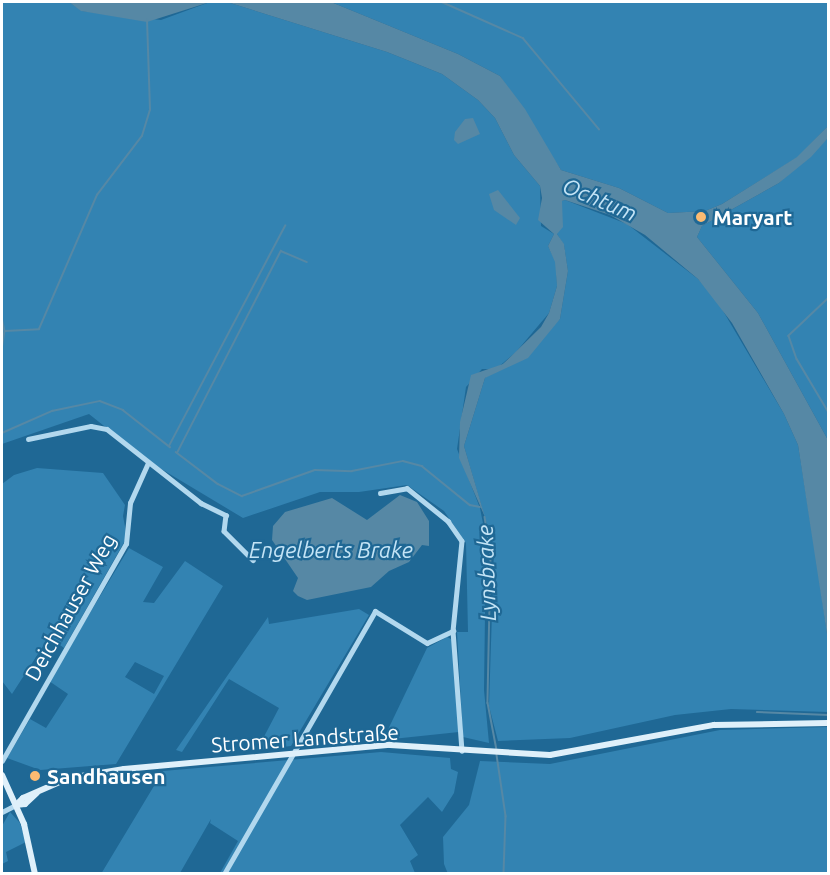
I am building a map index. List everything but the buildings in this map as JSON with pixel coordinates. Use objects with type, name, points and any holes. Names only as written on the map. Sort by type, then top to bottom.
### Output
[{"type":"main road","name":"Stromer Landstraße","points":[[16,805],[37,792],[90,772],[390,746],[497,754],[564,754],[714,725],[828,723]]},
{"type":"main road","points":[[2,775],[16,805],[35,873]]},
{"type":"street","points":[[28,439],[99,425],[201,503],[226,515],[224,531],[253,560]]},
{"type":"street","name":"Deichhauser Weg","points":[[2,761],[130,538],[130,503],[148,463]]},
{"type":"street","points":[[380,493],[407,488],[448,521],[462,541],[453,631],[462,751]]},
{"type":"street","points":[[224,873],[375,611],[427,643],[453,631]]},
{"type":"street","points":[[2,812],[16,805]]},
{"type":"shaded area","points":[[2,2],[69,2],[82,11],[161,20],[210,2],[227,2],[387,52],[442,74],[478,100],[495,118],[514,155],[540,186],[541,226],[554,234],[548,246],[556,262],[557,286],[549,313],[516,352],[496,369],[482,369],[466,387],[457,449],[480,508],[486,539],[484,690],[489,743],[463,737],[457,632],[468,632],[466,543],[444,511],[407,485],[359,492],[320,492],[243,518],[148,461],[89,414],[2,444]]},
{"type":"shaded area","points":[[331,2],[828,2],[828,126],[798,157],[722,204],[705,211],[668,213],[619,188],[561,170],[500,76],[458,54]]},
{"type":"shaded area","points":[[828,138],[828,440],[758,313],[697,237],[702,226],[779,183]]},
{"type":"shaded area","points":[[565,200],[627,224],[698,279],[716,299],[784,414],[798,445],[817,563],[828,641],[828,712],[731,709],[675,715],[570,738],[498,741],[489,706],[494,549],[464,446],[485,378],[560,319],[568,271],[564,245],[557,234],[562,201]]},
{"type":"shaded area","points":[[37,468],[103,473],[125,505],[123,516],[127,537],[64,648],[49,637],[12,694],[2,681],[2,484],[14,475]]},
{"type":"shaded area","points":[[129,548],[163,567],[143,602],[154,603],[185,561],[223,586],[116,764],[40,770],[7,758],[30,719],[46,728],[68,694],[49,681]],"holes":[[[135,662],[164,676],[154,694],[125,677]]]},
{"type":"shaded area","points":[[359,609],[369,615],[291,746],[257,750],[279,708],[229,679],[182,752],[176,750],[268,617],[269,624]]},
{"type":"shaded area","points":[[447,637],[453,640],[459,732],[383,740],[427,648]]},
{"type":"shaded area","points":[[828,727],[828,873],[448,874],[444,864],[443,837],[469,805],[480,761],[550,764],[720,730]]},
{"type":"shaded area","points":[[381,752],[450,758],[451,769],[458,772],[454,793],[442,812],[428,797],[400,825],[418,855],[410,861],[415,873],[220,873],[238,841],[210,823],[211,819],[180,873],[101,874],[163,771]]},
{"type":"shaded area","points":[[10,812],[20,823],[26,842],[6,852],[8,861],[2,864],[2,826]]},
{"type":"water","points":[[69,2],[210,2],[147,22],[81,11]]},
{"type":"water","name":"Ochtum","points":[[227,2],[331,2],[458,54],[500,76],[525,109],[561,170],[619,188],[668,213],[705,211],[722,204],[797,157],[828,126],[828,138],[811,157],[779,183],[702,226],[697,237],[758,313],[828,440],[828,641],[798,445],[784,414],[732,323],[698,279],[645,235],[610,215],[565,200],[562,201],[563,227],[557,234],[564,244],[568,271],[560,319],[528,358],[485,378],[464,446],[485,517],[459,458],[460,422],[471,375],[503,364],[541,327],[549,313],[557,286],[555,262],[548,246],[554,234],[538,220],[542,198],[540,186],[514,155],[495,118],[478,100],[442,74],[387,52]]},
{"type":"water","points":[[473,118],[480,134],[458,144],[454,140],[455,132],[465,119]]},
{"type":"water","points":[[498,190],[520,218],[516,225],[494,210],[489,194]]},
{"type":"water","name":"Engelberts Brake","points":[[400,495],[417,502],[429,521],[429,546],[422,545],[409,562],[389,571],[371,587],[307,600],[293,591],[298,578],[272,540],[273,526],[285,512],[332,498],[367,520]]},
{"type":"waterway","points":[[442,2],[523,38],[599,129]]},
{"type":"waterway","points":[[5,331],[39,329],[97,195],[142,136],[150,110],[147,20]]},
{"type":"waterway","points":[[169,446],[285,226]]},
{"type":"waterway","points":[[177,453],[281,251],[307,262]]},
{"type":"waterway","points":[[828,299],[789,336],[797,359],[828,411]]},
{"type":"waterway","points":[[2,318],[5,331],[2,349]]},
{"type":"waterway","points":[[2,433],[52,411],[100,401],[123,410],[170,447]]},
{"type":"waterway","points":[[176,452],[218,484],[242,496],[315,470],[352,471],[403,461],[422,466],[470,505],[480,507]]},
{"type":"waterway","name":"Lynsbrake","points":[[485,517],[491,556],[488,703],[497,750]]},
{"type":"waterway","points":[[757,712],[828,715]]},
{"type":"waterway","name":"Lynsbrake","points":[[497,755],[506,816],[504,874]]},
{"type":"place","name":"Maryart","points":[[701,217]]},
{"type":"place","name":"Sandhausen","points":[[35,776]]}]
